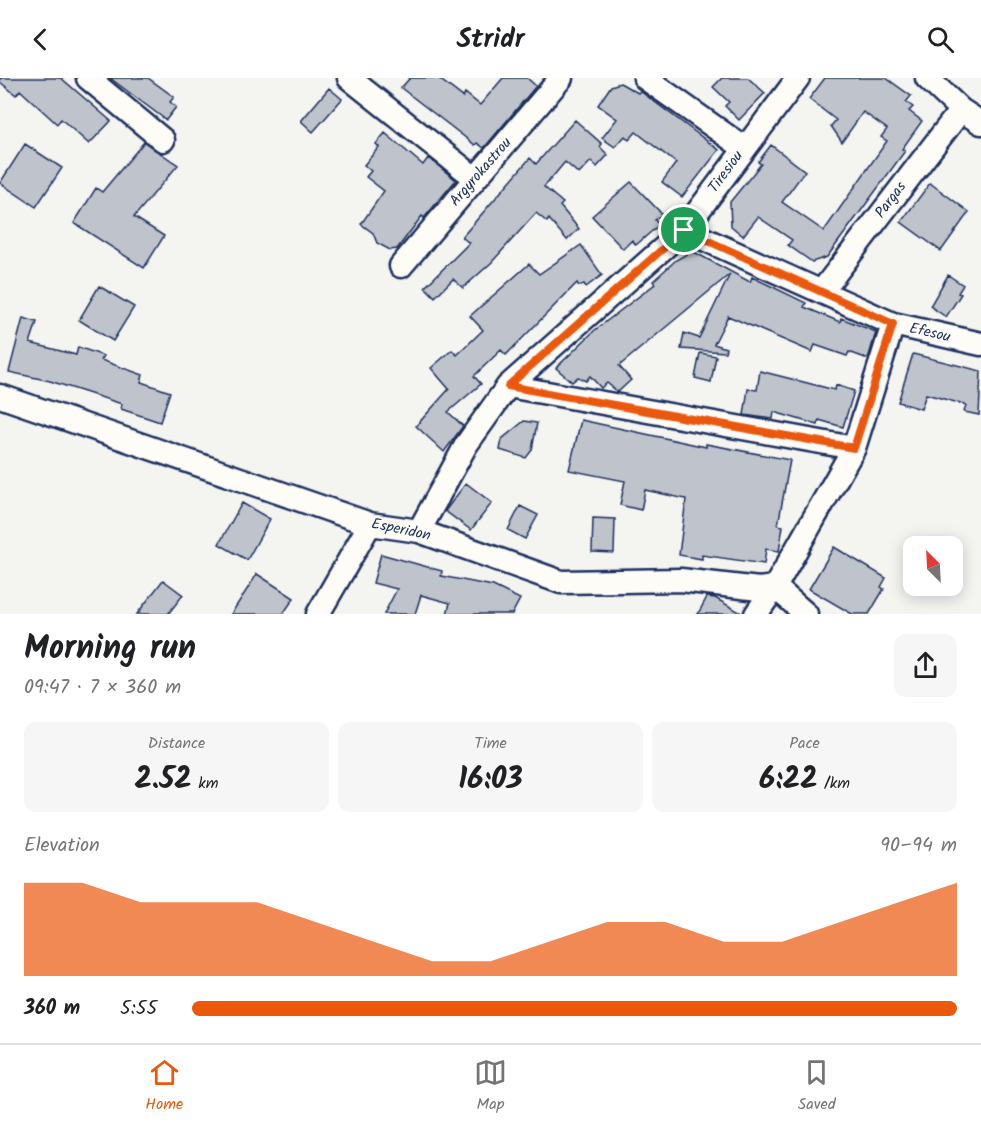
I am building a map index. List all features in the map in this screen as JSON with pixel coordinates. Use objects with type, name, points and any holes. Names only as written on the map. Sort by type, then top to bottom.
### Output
[{"type":"street","points":[[88,78],[164,140]]},
{"type":"street","points":[[350,78],[475,178]]},
{"type":"street","name":"Argyrokastrou","points":[[401,266],[561,78]]},
{"type":"street","points":[[645,78],[744,148]]},
{"type":"street","name":"Tiresiou","points":[[418,531],[466,446],[508,386],[684,230],[798,78]]},
{"type":"street","points":[[927,78],[961,110],[981,123]]},
{"type":"street","name":"Pargas","points":[[822,291],[961,110]]},
{"type":"street","name":"Efesou","points":[[684,230],[893,324],[981,344]]},
{"type":"street","points":[[756,614],[775,587],[854,448],[893,324]]},
{"type":"street","points":[[508,386],[854,448]]},
{"type":"street","name":"Esperidon","points":[[0,396],[370,524],[418,531],[561,582],[681,580],[759,589],[775,587]]},
{"type":"street","points":[[318,614],[370,524]]},
{"type":"street","points":[[775,587],[806,614]]},
{"type":"building","points":[[0,78],[61,78],[111,121],[89,144],[61,119],[57,124],[20,90],[16,95],[0,82]]},
{"type":"building","points":[[110,78],[148,78],[174,97],[170,102],[176,107],[166,120]]},
{"type":"building","points":[[410,78],[438,78],[463,97],[465,93],[480,105],[503,78],[527,78],[536,86],[484,148],[477,143],[475,145],[401,88]]},
{"type":"building","points":[[722,78],[748,78],[765,93],[739,120],[725,106],[729,102],[713,87]]},
{"type":"building","points":[[825,78],[886,78],[911,96],[906,102],[913,107],[909,111],[922,121],[902,149],[905,151],[827,257],[812,262],[788,245],[792,240],[758,217],[743,236],[731,226],[730,202],[761,164],[758,162],[771,145],[805,171],[782,202],[824,231],[887,141],[881,137],[887,129],[863,112],[842,142],[831,126],[836,120],[809,99]]},
{"type":"building","points":[[620,83],[638,93],[640,91],[719,150],[682,197],[662,182],[676,163],[636,132],[629,140],[625,136],[615,147],[602,138],[617,119],[598,105],[611,86]]},
{"type":"building","points":[[329,88],[342,99],[313,132],[301,121]]},
{"type":"building","points":[[575,120],[602,144],[600,147],[608,155],[597,167],[591,161],[579,174],[565,162],[544,187],[563,203],[560,206],[579,229],[567,240],[549,219],[547,222],[536,213],[491,263],[463,288],[453,279],[435,297],[425,287],[469,243],[462,237],[530,158],[536,164]]},
{"type":"building","points":[[385,133],[423,165],[428,158],[456,180],[424,218],[422,216],[397,249],[390,250],[377,243],[373,233],[361,224],[384,191],[366,177],[371,171],[364,165],[379,147],[376,144]]},
{"type":"building","points":[[144,142],[178,165],[134,217],[164,236],[144,268],[74,223],[96,188],[102,192]]},
{"type":"building","points":[[25,144],[62,168],[36,207],[0,183]]},
{"type":"building","points":[[631,182],[662,214],[655,220],[659,225],[636,245],[632,240],[623,249],[592,216]]},
{"type":"building","points":[[930,183],[969,212],[941,251],[901,222]]},
{"type":"building","points":[[581,245],[602,275],[586,287],[584,284],[579,286],[577,283],[506,355],[501,350],[474,376],[481,384],[448,412],[463,426],[444,452],[416,426],[449,389],[431,368],[452,350],[457,355],[483,330],[470,316],[529,264],[539,274]]},
{"type":"building","points":[[692,251],[750,282],[752,277],[806,303],[804,307],[840,322],[841,318],[876,332],[868,359],[849,352],[847,356],[815,345],[812,352],[728,316],[714,344],[726,348],[725,352],[681,349],[684,333],[699,338],[730,274],[619,366],[631,380],[618,392],[607,383],[601,388],[590,376],[586,381],[578,377],[572,382],[556,368],[595,330],[655,284],[653,281],[676,260]]},
{"type":"building","points":[[948,275],[963,285],[958,293],[961,294],[946,317],[930,306]]},
{"type":"building","points":[[99,286],[134,307],[113,341],[79,320]]},
{"type":"building","points":[[23,318],[37,322],[30,343],[76,355],[78,347],[104,356],[101,360],[143,375],[141,382],[170,392],[160,422],[121,409],[122,404],[50,381],[9,372]]},
{"type":"building","points":[[700,353],[716,356],[711,382],[695,378]]},
{"type":"building","points":[[913,354],[981,371],[979,415],[964,412],[966,405],[926,394],[921,409],[898,402]]},
{"type":"building","points":[[760,371],[835,390],[836,385],[854,391],[843,427],[819,420],[818,425],[774,412],[773,419],[744,415],[748,389],[757,390]]},
{"type":"building","points":[[581,420],[706,447],[706,444],[790,460],[778,525],[783,526],[779,551],[766,549],[764,564],[702,555],[702,559],[679,555],[686,499],[645,490],[641,510],[620,505],[625,481],[569,470]]},
{"type":"building","points":[[524,421],[537,423],[532,450],[526,458],[500,450],[502,439]]},
{"type":"building","points":[[466,483],[492,503],[471,530],[445,511]]},
{"type":"building","points":[[242,503],[270,519],[247,560],[219,544]]},
{"type":"building","points":[[520,506],[538,515],[525,539],[508,530]]},
{"type":"building","points":[[593,518],[615,519],[614,553],[592,552]]},
{"type":"building","points":[[834,547],[886,578],[881,587],[884,589],[869,614],[852,614],[809,589]]},
{"type":"building","points":[[381,554],[442,571],[441,576],[493,586],[520,599],[512,614],[447,614],[450,603],[421,595],[415,614],[384,614],[397,589],[373,583]]},
{"type":"building","points":[[257,574],[294,598],[283,614],[231,614]]},
{"type":"building","points":[[163,580],[183,595],[168,614],[137,614]]},
{"type":"building","points":[[707,597],[715,598],[743,614],[698,614]]},
{"type":"route","points":[[684,230],[893,324],[854,448],[508,386],[684,230]]}]
